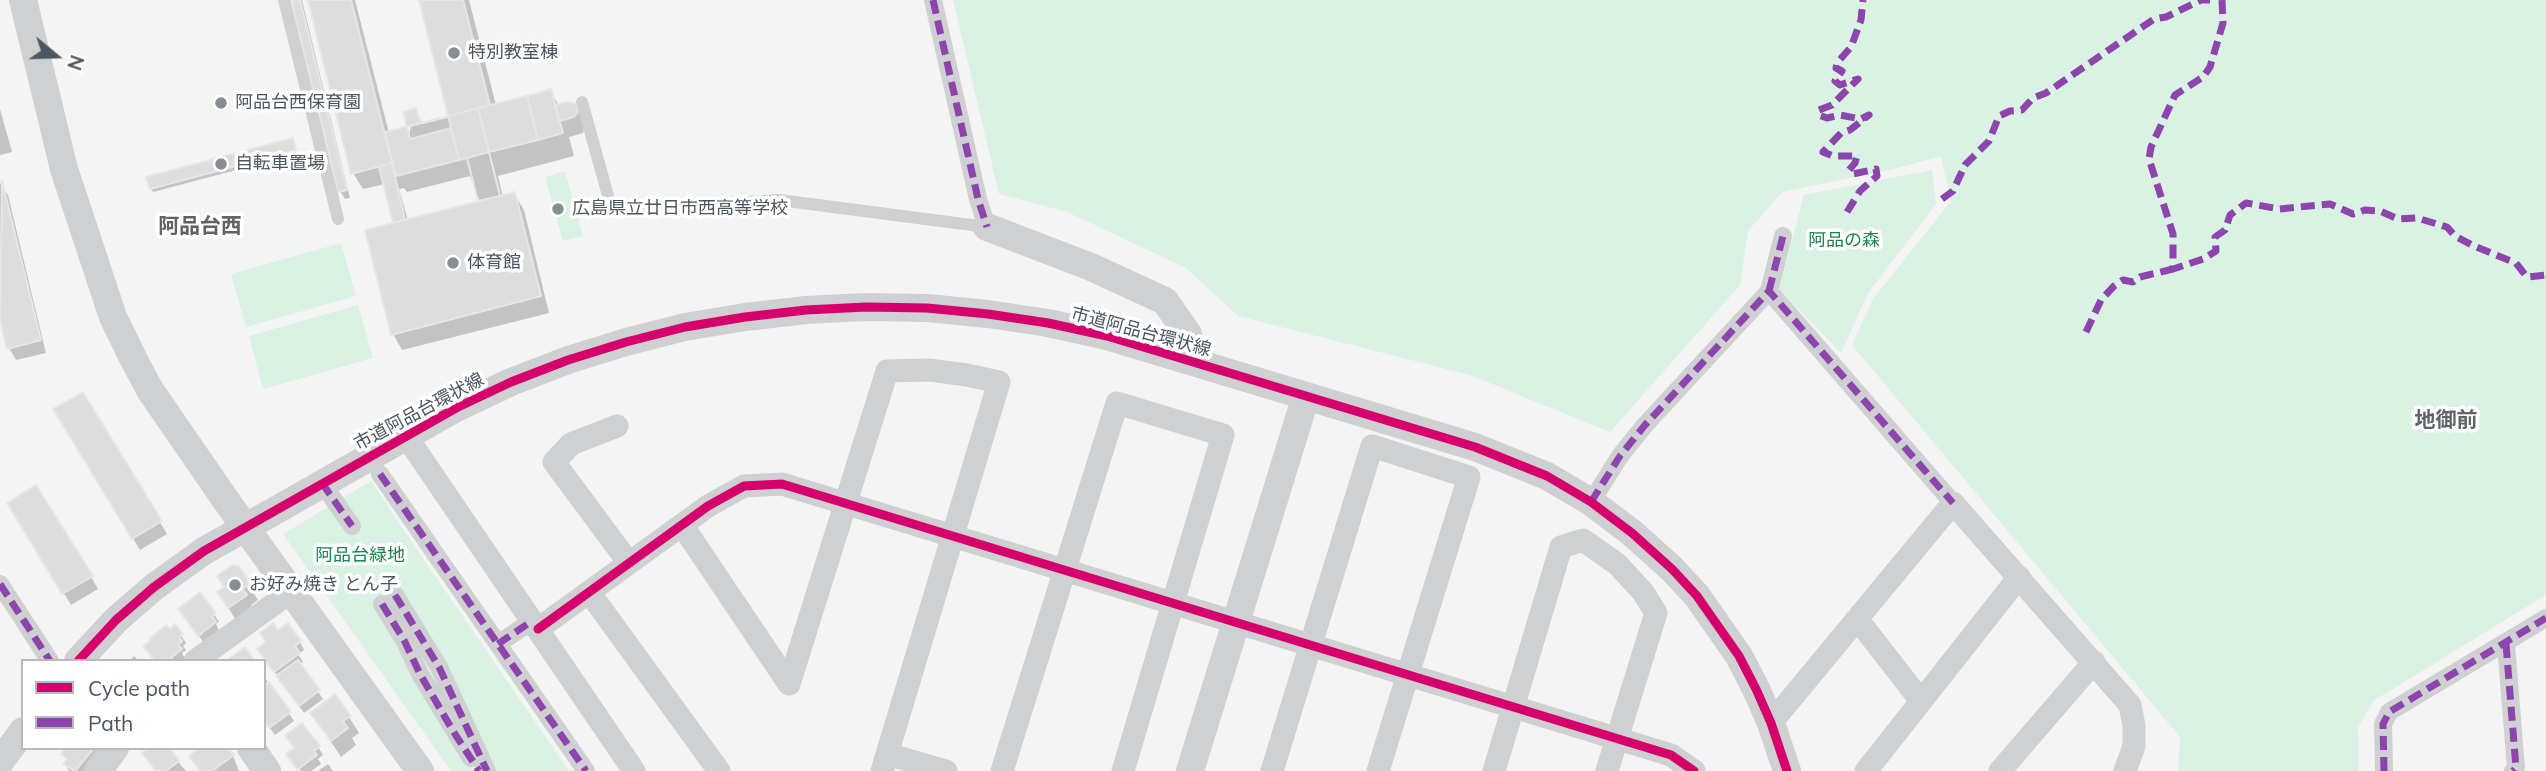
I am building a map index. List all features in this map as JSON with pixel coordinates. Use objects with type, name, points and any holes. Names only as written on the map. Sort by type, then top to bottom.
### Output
[{"type":"street","points":[[23,0],[64,169],[113,317],[150,390],[419,771]]},
{"type":"street","points":[[933,0],[978,199],[987,227],[1091,267],[1165,302],[1188,334],[1190,360]]},
{"type":"street","points":[[1591,502],[1620,456],[1645,425],[1769,291],[1783,236]]},
{"type":"street","points":[[1769,291],[2130,705],[2134,746],[2125,771]]},
{"type":"street","name":"市道阿品台環状線","points":[[80,659],[117,620],[154,587],[204,551],[456,408],[511,382],[568,360],[685,327],[806,310],[866,307],[988,314],[1107,336],[1190,360],[1500,455],[1547,476],[1591,502],[1645,544],[1696,596],[1739,656],[1771,723],[1787,771]]},
{"type":"street","points":[[682,524],[789,684],[887,371],[929,370],[999,382],[884,763],[946,771]]},
{"type":"street","points":[[1190,771],[1306,396]]},
{"type":"street","points":[[1002,771],[1116,403],[1223,435],[1123,771]]},
{"type":"street","points":[[617,426],[571,444],[554,462],[629,563]]},
{"type":"street","points":[[406,436],[634,771]]},
{"type":"street","points":[[1272,771],[1372,446],[1469,477],[1378,771]]},
{"type":"street","points":[[380,474],[586,771]]},
{"type":"street","points":[[322,483],[352,526]]},
{"type":"street","points":[[498,644],[589,592],[708,506],[744,486],[782,484],[1671,755],[1694,771]]},
{"type":"street","points":[[1771,723],[1952,503]]},
{"type":"street","points":[[1494,771],[1560,547],[1583,540],[1617,564],[1643,592],[1656,613],[1606,771]]},
{"type":"street","points":[[1866,771],[2019,577]]},
{"type":"street","points":[[0,584],[49,659]]},
{"type":"street","points":[[198,659],[292,591]]},
{"type":"street","points":[[589,592],[719,771]]},
{"type":"street","points":[[479,771],[420,674],[389,600],[439,667],[486,771]]},
{"type":"street","points":[[2385,771],[2383,724],[2389,712],[2546,618]]},
{"type":"street","points":[[1858,620],[1921,701]]},
{"type":"street","points":[[2506,644],[2516,768],[2513,771]]},
{"type":"street","points":[[2000,771],[2094,662]]},
{"type":"street","points":[[0,762],[21,735]]},
{"type":"street","points":[[252,750],[267,771]]},
{"type":"lane","points":[[284,0],[338,219]]},
{"type":"lane","points":[[582,102],[612,210],[779,200],[987,227]]},
{"type":"green space","points":[[953,0],[2546,0],[2546,595],[2373,701],[2358,728],[2358,771],[2178,771],[2180,737],[1852,345],[1873,299],[1951,201],[1941,156],[1894,169],[1782,192],[1748,231],[1740,285],[1610,432],[1470,375],[1238,316],[1186,268],[1067,212],[999,194]]},
{"type":"green space","name":"阿品の森","points":[[1932,170],[1936,204],[1868,293],[1841,353],[1779,289],[1804,195]]},
{"type":"green space","points":[[565,171],[583,236],[563,241],[545,177]]},
{"type":"green space","points":[[341,243],[356,296],[246,327],[231,274]]},
{"type":"green space","points":[[358,305],[373,358],[263,389],[249,336]]},
{"type":"green space","name":"阿品台緑地","points":[[371,481],[569,771],[451,771],[283,534]]},
{"type":"building","name":"自転車置場","points":[[291,0],[300,0],[347,190],[338,192]]},
{"type":"building","points":[[308,0],[351,0],[392,163],[351,174]]},
{"type":"building","name":"特別教室棟","points":[[419,0],[463,0],[490,105],[448,116]]},
{"type":"building","points":[[551,89],[563,133],[538,140],[527,96]]},
{"type":"building","points":[[527,96],[538,140],[489,152],[478,108]]},
{"type":"building","points":[[568,102],[576,104],[578,112],[574,117],[559,121],[555,105]]},
{"type":"building","points":[[416,108],[420,123],[407,127],[403,112]]},
{"type":"building","points":[[478,108],[489,152],[459,160],[448,116]]},
{"type":"building","points":[[448,116],[451,128],[410,139],[407,127]]},
{"type":"building","points":[[448,116],[459,160],[396,176],[385,132]]},
{"type":"building","name":"自転車置場","points":[[293,138],[296,150],[150,189],[146,177]]},
{"type":"building","points":[[489,152],[500,196],[478,201],[467,158]]},
{"type":"building","points":[[489,152],[500,196],[478,201],[467,158]]},
{"type":"building","points":[[392,163],[405,220],[393,223],[379,167]]},
{"type":"building","points":[[2,181],[41,340],[7,349],[0,320]]},
{"type":"building","name":"体育館","points":[[515,192],[541,296],[391,335],[365,230]]},
{"type":"building","points":[[83,392],[162,521],[132,539],[53,409]]},
{"type":"building","points":[[36,485],[93,576],[62,594],[7,503]]},
{"type":"building","name":"お好み焼き とん子","points":[[232,565],[239,566],[250,583],[243,589],[247,595],[228,608],[217,592],[224,587],[217,576]]},
{"type":"building","points":[[200,592],[216,613],[212,616],[216,622],[198,636],[178,609]]},
{"type":"building","points":[[273,623],[278,630],[288,623],[301,641],[295,646],[300,653],[274,672],[257,649],[266,642],[260,633]]},
{"type":"building","points":[[175,624],[183,634],[179,637],[182,641],[178,645],[182,649],[172,659],[153,659],[143,646],[166,625],[170,629]]},
{"type":"building","points":[[245,647],[254,659],[229,659]]},
{"type":"building","points":[[298,660],[320,690],[299,706],[276,676]]},
{"type":"building","points":[[269,682],[291,712],[269,728],[266,724],[266,684]]},
{"type":"building","points":[[335,694],[351,716],[343,721],[348,728],[331,741],[310,713]]},
{"type":"building","points":[[302,723],[320,746],[314,751],[317,755],[297,770],[286,754],[294,748],[285,735]]},
{"type":"building","points":[[92,750],[75,771],[63,764],[67,759],[61,754],[63,751]]},
{"type":"building","points":[[146,750],[171,750],[179,761],[166,771],[156,771],[142,753]]},
{"type":"building","points":[[196,750],[230,750],[234,755],[212,771],[200,771],[189,756]]},
{"type":"marked path","points":[[933,0],[978,199],[987,227]]},
{"type":"marked path","points":[[1847,212],[1860,191],[1877,176],[1876,169],[1853,174],[1849,170],[1857,156],[1833,156],[1823,152],[1841,133],[1850,130],[1869,115],[1861,119],[1840,115],[1827,118],[1819,115],[1819,110],[1832,105],[1858,79],[1840,85],[1835,81],[1842,71],[1836,68],[1837,63],[1851,47],[1861,20],[1863,0]]},
{"type":"marked path","points":[[1942,199],[1953,191],[1965,165],[1989,141],[1999,116],[2022,110],[2033,98],[2046,93],[2154,19],[2166,17],[2201,0],[2210,0]]},
{"type":"marked path","points":[[2222,0],[2223,23],[2210,67],[2203,77],[2175,95],[2151,147],[2149,159],[2173,234],[2173,269],[2203,259],[2216,251],[2215,237],[2225,230],[2230,215],[2246,203],[2279,209],[2330,204],[2353,214],[2365,210],[2380,211],[2398,219],[2417,218],[2447,227],[2455,236],[2474,246],[2516,263],[2527,277],[2546,275]]},
{"type":"marked path","points":[[1769,291],[1783,236]]},
{"type":"marked path","points":[[2086,332],[2101,300],[2114,286],[2123,280],[2133,282],[2140,277],[2173,269]]},
{"type":"marked path","points":[[1591,502],[1620,456],[1645,425],[1769,291],[1953,503]]},
{"type":"marked path","points":[[380,474],[586,771]]},
{"type":"marked path","points":[[322,483],[352,526]]},
{"type":"marked path","points":[[0,584],[49,659]]},
{"type":"marked path","points":[[395,595],[439,667],[487,771]]},
{"type":"marked path","points":[[382,604],[453,731],[479,771]]},
{"type":"marked path","points":[[2384,771],[2383,724],[2389,712],[2546,618]]},
{"type":"marked path","points":[[498,644],[532,621]]},
{"type":"marked path","points":[[2506,644],[2516,768],[2513,771]]},
{"type":"cycle path","points":[[80,659],[116,620],[154,587],[204,551],[456,408],[511,382],[568,360],[685,327],[806,310],[927,308],[1048,323],[1107,336],[1475,447],[1547,476],[1591,502],[1632,533],[1697,596],[1739,656],[1756,689],[1787,771]]},
{"type":"cycle path","points":[[538,629],[708,506],[744,486],[782,484],[1671,755],[1694,771]]},
{"type":"place","name":"特別教室棟","points":[[454,53]]},
{"type":"place","name":"阿品台西保育園","points":[[221,103]]},
{"type":"place","name":"自転車置場","points":[[221,164]]},
{"type":"place","name":"広島県立廿日市西高等学校","points":[[558,209]]},
{"type":"place","name":"体育館","points":[[453,263]]},
{"type":"place","name":"お好み焼き とん子","points":[[235,585]]},
{"type":"district","name":"阿品台西","points":[[200,227]]},
{"type":"district","name":"地御前","points":[[2446,421]]}]
